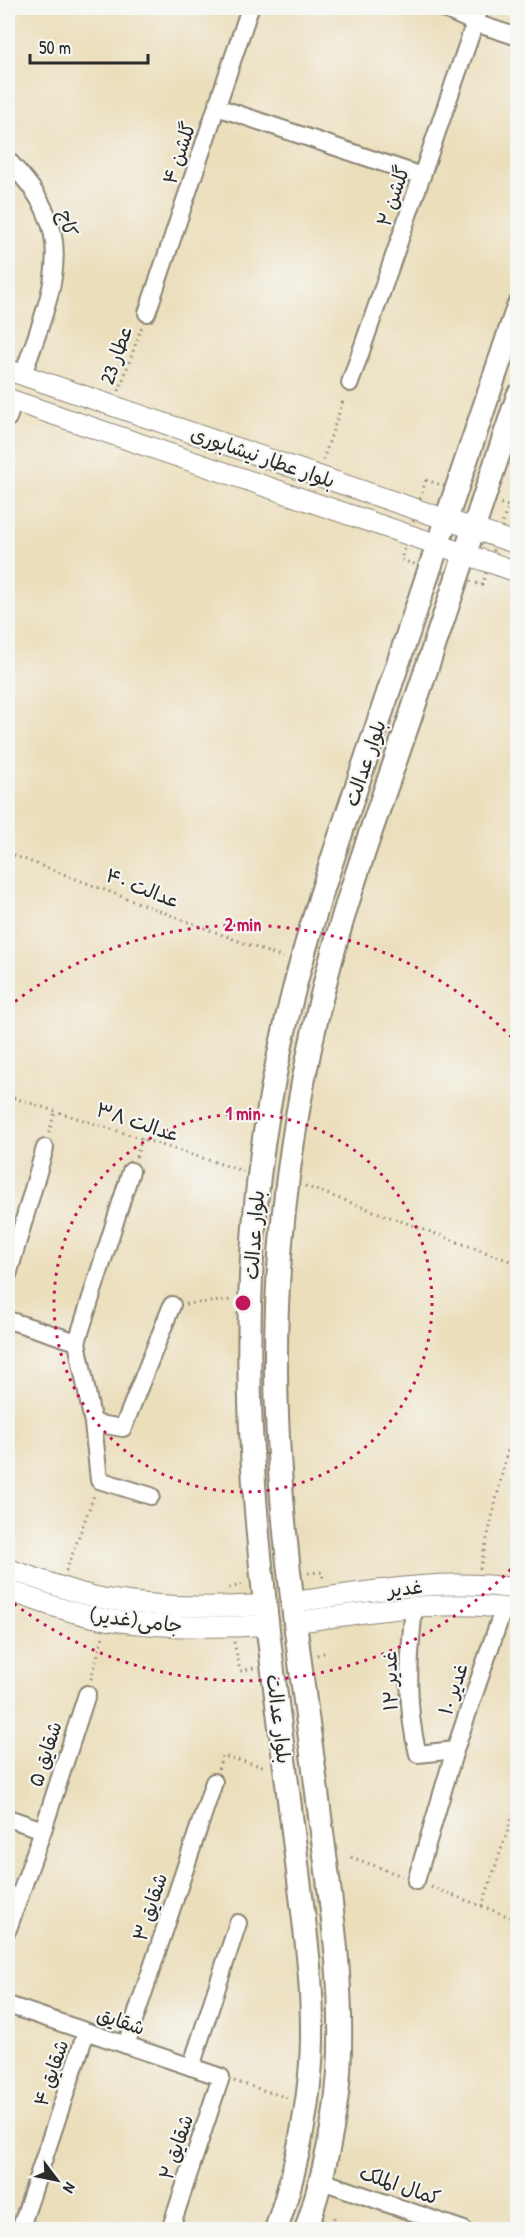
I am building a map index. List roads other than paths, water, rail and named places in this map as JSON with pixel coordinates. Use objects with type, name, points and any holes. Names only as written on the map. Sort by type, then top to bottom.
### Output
[{"type":"main road","name":"بلوار عدالت","points":[[276,2229],[294,2174],[306,2104],[310,2074],[312,2012],[308,1948],[266,1615],[251,1467],[248,1369],[250,1298],[259,1176],[274,1082],[301,964],[327,875],[518,307]]},
{"type":"main road","name":"بلوار عدالت","points":[[306,2229],[322,2181],[339,2076],[340,2011],[336,1945],[294,1612],[280,1465],[276,1369],[279,1273],[287,1179],[302,1087],[324,984],[354,884],[518,396]]},
{"type":"main road","points":[[266,1615],[294,1612]]},
{"type":"street","name":"گلشن ۴","points":[[147,313],[250,8]]},
{"type":"street","points":[[442,8],[478,15],[518,37]]},
{"type":"street","name":"گلشن ۲","points":[[350,383],[478,15]]},
{"type":"street","points":[[217,107],[422,176]]},
{"type":"street","name":"کاج","points":[[8,160],[31,186],[47,214],[54,243],[54,270],[48,302],[15,373]]},
{"type":"street","points":[[10,406],[15,373]]},
{"type":"street","name":"بلوار عطار نیشابوری","points":[[15,373],[518,544]]},
{"type":"street","name":"بلوار عطار نیشابوری","points":[[10,406],[518,572]]},
{"type":"street","points":[[8,1275],[45,1148]]},
{"type":"street","points":[[131,1171],[77,1342],[93,1423],[99,1480],[151,1496]]},
{"type":"street","points":[[93,1423],[123,1428],[172,1305]]},
{"type":"street","points":[[8,1320],[77,1342]]},
{"type":"street","name":"جامی(غدیر)","points":[[8,1569],[60,1587],[111,1600],[163,1606],[214,1608],[266,1615]]},
{"type":"street","name":"غدیر","points":[[294,1612],[406,1587],[456,1584],[518,1589]]},
{"type":"street","name":"جامی(غدیر)","points":[[8,1590],[55,1606],[108,1620],[162,1626],[214,1628],[266,1615]]},
{"type":"street","name":"غدیر","points":[[294,1612],[456,1605],[511,1609]]},
{"type":"street","name":"غدیر ۱۲","points":[[414,1607],[408,1662],[413,1738],[418,1754],[455,1750]]},
{"type":"street","name":"غدیر ۱۰","points":[[416,1881],[455,1750],[511,1609]]},
{"type":"street","name":"شقایق ۵","points":[[8,1929],[87,1694]]},
{"type":"street","name":"شقایق ۳","points":[[126,2045],[214,1782]]},
{"type":"street","points":[[8,1818],[43,1830]]},
{"type":"street","points":[[191,2067],[238,1923]]},
{"type":"street","name":"شقایق","points":[[8,2006],[221,2077]]},
{"type":"street","name":"شقایق ۴","points":[[20,2229],[86,2032]]},
{"type":"street","name":"شقایق ۲","points":[[170,2229],[221,2077]]},
{"type":"street","name":"کمال الملک","points":[[322,2181],[465,2229]]}]
